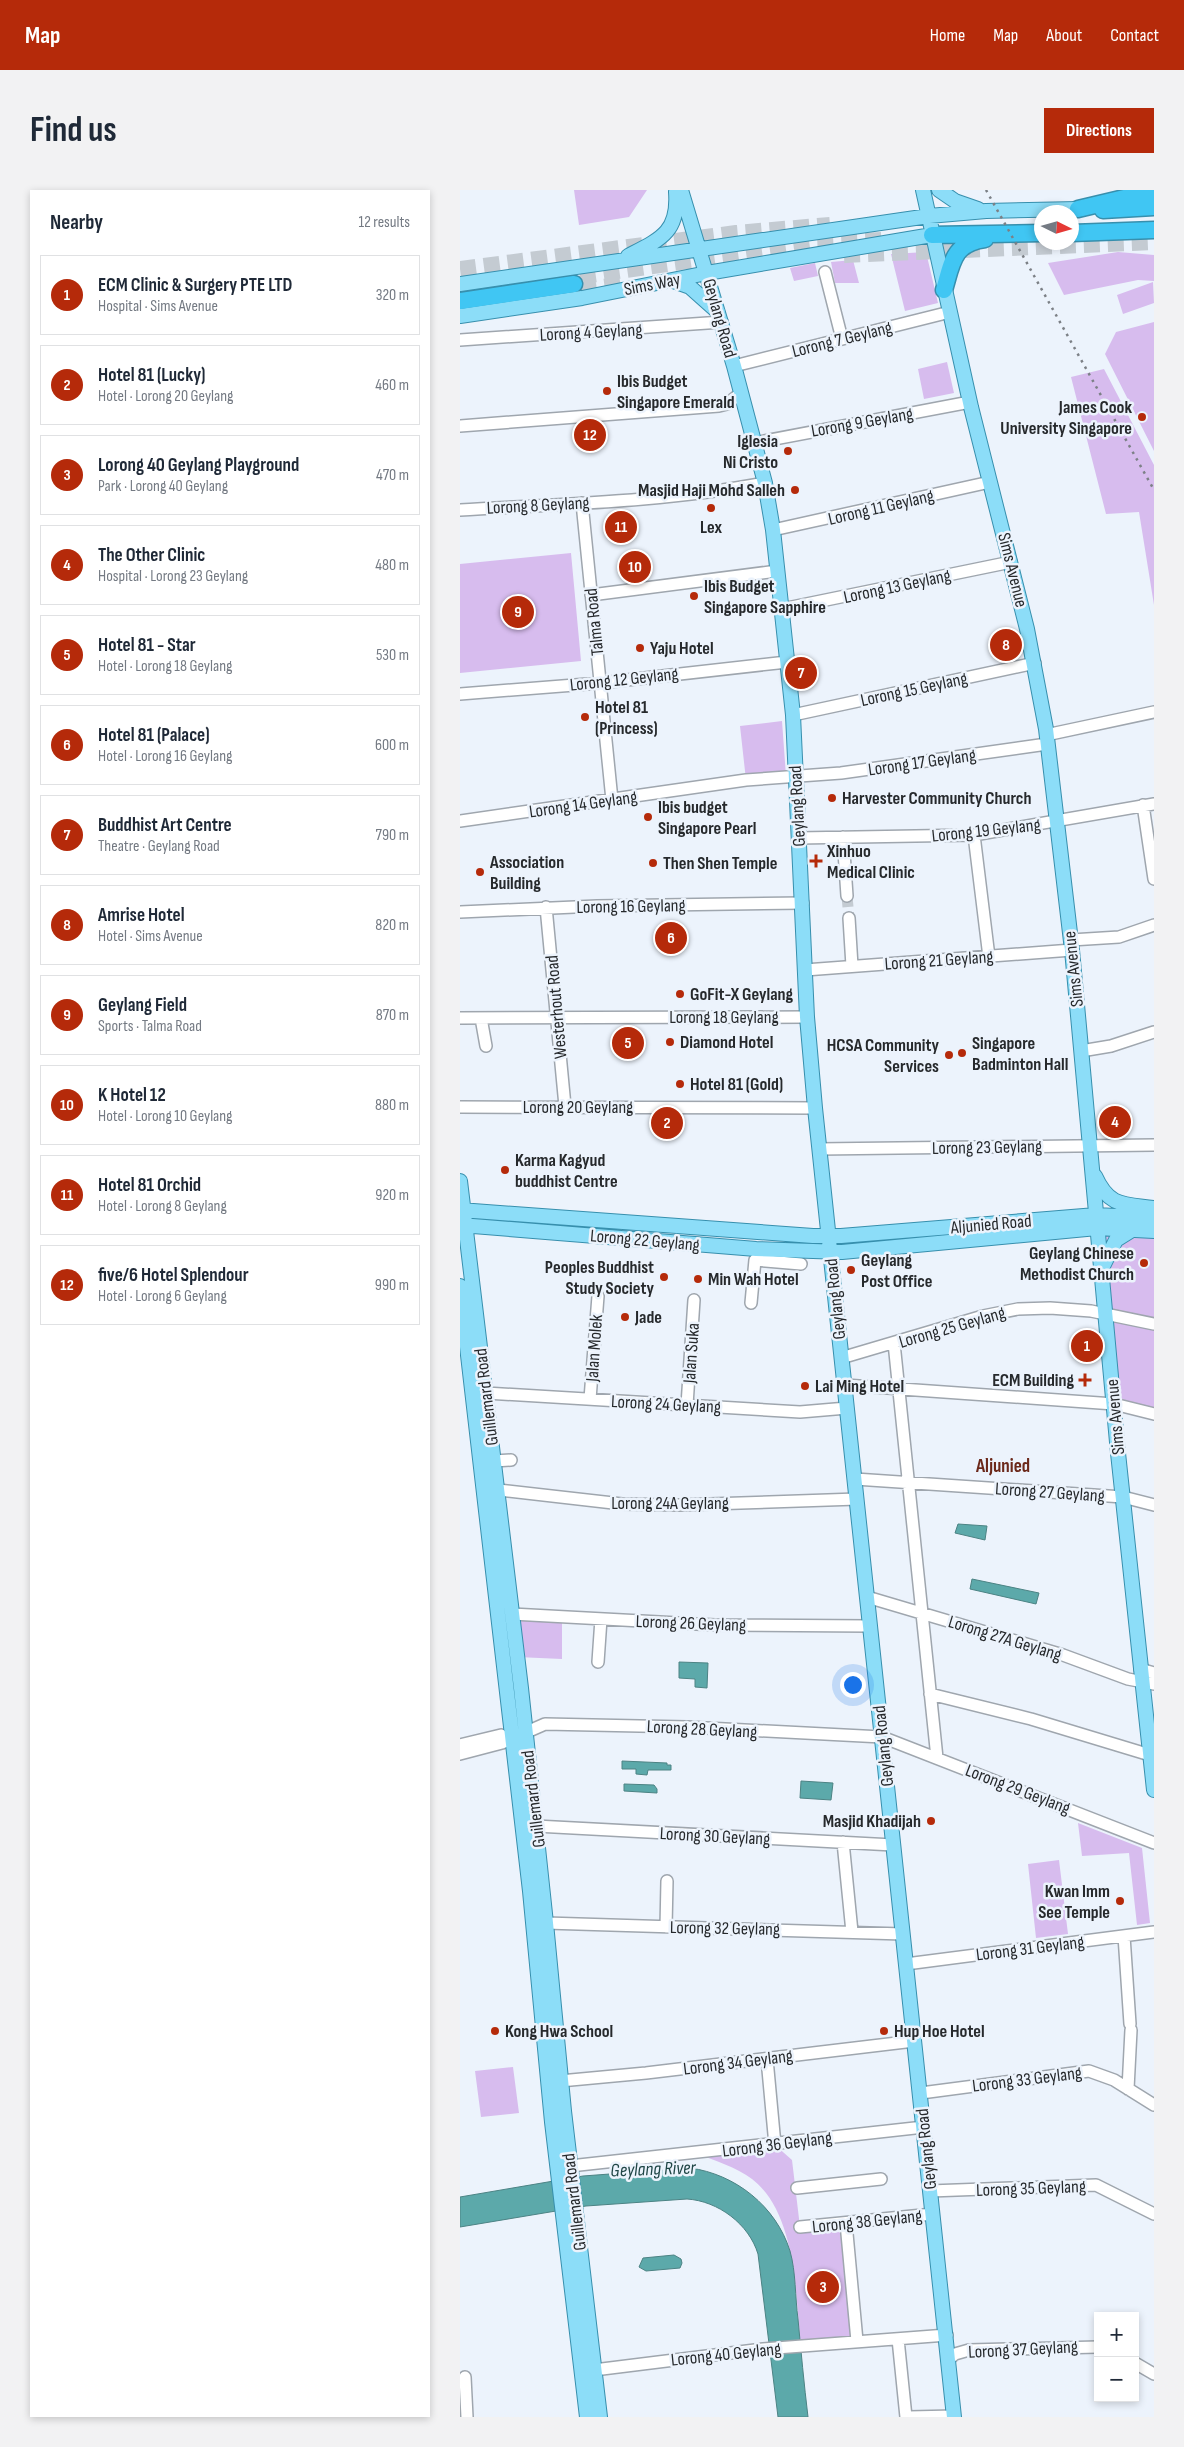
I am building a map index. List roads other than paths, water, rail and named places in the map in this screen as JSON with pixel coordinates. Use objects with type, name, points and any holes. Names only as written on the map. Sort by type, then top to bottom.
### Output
[{"type":"highway","points":[[1079,209],[1154,191]]},
{"type":"highway","points":[[1079,209],[1154,207]]},
{"type":"highway","points":[[1079,233],[1154,230]]},
{"type":"highway","points":[[944,290],[952,260],[962,247],[974,240],[1014,234]]},
{"type":"highway","points":[[932,235],[1034,234]]},
{"type":"highway","points":[[460,301],[574,284]]},
{"type":"main road","points":[[616,262],[653,243],[668,231],[677,211],[676,190]]},
{"type":"main road","name":"Geylang Road","points":[[681,190],[734,366],[765,483],[773,530],[793,715],[807,1017],[815,1108],[954,2416]]},
{"type":"main road","name":"Sims Avenue","points":[[923,190],[970,402],[1035,663],[1047,736],[1055,822],[1071,945],[1123,1497],[1145,1678],[1154,1790]]},
{"type":"main road","points":[[938,190],[955,201],[986,211]]},
{"type":"main road","name":"Sims Way","points":[[460,284],[929,216],[986,211],[1034,210]]},
{"type":"main road","name":"Sims Way","points":[[460,316],[582,298],[707,273],[932,235]]},
{"type":"main road","points":[[671,280],[690,287],[720,317]]},
{"type":"main road","points":[[1091,1168],[1101,1190],[1112,1201],[1154,1208]]},
{"type":"main road","name":"Guillemard Road","points":[[460,1181],[463,1226],[494,1461],[490,1489],[518,1733],[536,1826],[546,1922],[587,2417]]},
{"type":"main road","name":"Lorong 22 Geylang","points":[[462,1210],[700,1230],[828,1236]]},
{"type":"main road","name":"Aljunied Road","points":[[828,1236],[1154,1218]]},
{"type":"main road","name":"Aljunied Road","points":[[830,1252],[1097,1222],[1132,1230],[1154,1231]]},
{"type":"main road","name":"Lorong 22 Geylang","points":[[463,1226],[756,1249],[830,1252]]},
{"type":"main road","points":[[1101,1271],[1109,1251],[1116,1240],[1132,1230]]},
{"type":"main road","name":"Guillemard Road","points":[[460,1295],[490,1489],[512,1614],[518,1733],[531,1899],[566,2167]]},
{"type":"main road","name":"Guillemard Road","points":[[569,2213],[600,2417]]},
{"type":"street","points":[[825,272],[842,339]]},
{"type":"street","name":"Lorong 7 Geylang","points":[[734,366],[950,312]]},
{"type":"street","name":"Lorong 4 Geylang","points":[[460,340],[720,317]]},
{"type":"street","points":[[460,426],[719,406],[727,404],[741,393]]},
{"type":"street","name":"Lorong 9 Geylang","points":[[754,443],[970,402]]},
{"type":"street","name":"Lorong 11 Geylang","points":[[773,530],[990,482]]},
{"type":"street","name":"Lorong 8 Geylang","points":[[460,510],[720,492],[765,483]]},
{"type":"street","name":"Talma Road","points":[[582,503],[612,800]]},
{"type":"street","name":"Lorong 13 Geylang","points":[[782,609],[1011,562]]},
{"type":"street","points":[[591,595],[778,571]]},
{"type":"street","name":"Lorong 12 Geylang","points":[[460,694],[600,683],[787,662]]},
{"type":"street","name":"Lorong 15 Geylang","points":[[793,715],[1035,663]]},
{"type":"street","name":"Lorong 17 Geylang","points":[[795,775],[841,773],[889,767],[1047,736],[1154,712]]},
{"type":"street","name":"Lorong 14 Geylang","points":[[460,821],[746,780],[795,775]]},
{"type":"street","name":"Lorong 19 Geylang","points":[[798,838],[974,835],[1148,804],[1154,879]]},
{"type":"street","points":[[974,835],[989,957]]},
{"type":"street","points":[[843,837],[848,896]]},
{"type":"street","name":"Lorong 16 Geylang","points":[[460,912],[546,907],[802,903]]},
{"type":"street","name":"Westerhout Road","points":[[546,907],[565,1106]]},
{"type":"street","points":[[849,918],[852,966]]},
{"type":"street","name":"Lorong 21 Geylang","points":[[805,970],[989,957],[1119,938],[1154,925]]},
{"type":"street","name":"Lorong 18 Geylang","points":[[460,1018],[807,1017]]},
{"type":"street","points":[[481,1018],[486,1046]]},
{"type":"street","points":[[1081,1051],[1111,1046],[1154,1032]]},
{"type":"street","name":"Lorong 20 Geylang","points":[[460,1106],[815,1108]]},
{"type":"street","name":"Lorong 23 Geylang","points":[[820,1149],[1154,1145]]},
{"type":"street","points":[[751,1303],[755,1260],[800,1264]]},
{"type":"street","name":"Jalan Molek","points":[[590,1400],[598,1296]]},
{"type":"street","name":"Jalan Suka","points":[[687,1406],[694,1300]]},
{"type":"street","name":"Lorong 25 Geylang","points":[[841,1358],[1000,1311],[1050,1308],[1105,1313],[1154,1324]]},
{"type":"street","points":[[894,1343],[937,1758]]},
{"type":"street","points":[[844,1385],[1114,1404],[1154,1414]]},
{"type":"street","name":"Lorong 24 Geylang","points":[[486,1393],[800,1412],[847,1408]]},
{"type":"street","points":[[494,1461],[511,1460]]},
{"type":"street","name":"Lorong 27 Geylang","points":[[854,1478],[1123,1497],[1154,1505]]},
{"type":"street","name":"Lorong 24A Geylang","points":[[490,1489],[622,1504],[679,1505],[857,1499]]},
{"type":"street","name":"Lorong 27A Geylang","points":[[868,1597],[1145,1678],[1154,1673]]},
{"type":"street","name":"Lorong 26 Geylang","points":[[512,1614],[601,1625],[870,1626]]},
{"type":"street","points":[[598,1658],[601,1625]]},
{"type":"street","points":[[930,1694],[1031,1719],[1150,1754]]},
{"type":"street","name":"Lorong 28 Geylang","points":[[518,1733],[545,1724],[555,1724],[687,1727],[714,1730],[882,1737]]},
{"type":"street","points":[[460,1745],[518,1733]]},
{"type":"street","points":[[460,1754],[518,1733]]},
{"type":"street","name":"Lorong 29 Geylang","points":[[882,1737],[1154,1843]]},
{"type":"street","name":"Lorong 30 Geylang","points":[[536,1826],[893,1845]]},
{"type":"street","points":[[843,1842],[852,1932]]},
{"type":"street","points":[[666,1927],[665,1903],[667,1882]]},
{"type":"street","name":"Lorong 32 Geylang","points":[[546,1922],[903,1934]]},
{"type":"street","name":"Lorong 31 Geylang","points":[[906,1964],[1154,1932]]},
{"type":"street","points":[[1124,1936],[1131,2027],[1128,2089]]},
{"type":"street","name":"Lorong 34 Geylang","points":[[560,2081],[914,2041]]},
{"type":"street","points":[[767,2059],[775,2145]]},
{"type":"street","name":"Lorong 33 Geylang","points":[[921,2093],[1084,2071],[1095,2072],[1154,2105]]},
{"type":"street","name":"Lorong 36 Geylang","points":[[566,2167],[924,2127]]},
{"type":"street","points":[[797,2188],[882,2179]]},
{"type":"street","name":"Lorong 35 Geylang","points":[[930,2191],[1096,2185],[1154,2214]]},
{"type":"street","name":"Lorong 38 Geylang","points":[[800,2227],[933,2214]]},
{"type":"street","points":[[846,2223],[857,2342]]},
{"type":"street","name":"Lorong 40 Geylang","points":[[594,2370],[767,2349],[946,2336]]},
{"type":"street","points":[[898,2339],[908,2417],[954,2416]]},
{"type":"street","name":"Lorong 37 Geylang","points":[[949,2358],[969,2350],[1094,2347]]},
{"type":"street","points":[[1139,2366],[1154,2374]]},
{"type":"street","points":[[464,2377],[467,2417]]},
{"type":"water","points":[[958,1524],[987,1526],[985,1540],[955,1533]]},
{"type":"water","points":[[972,1579],[1039,1593],[1036,1604],[970,1589]]},
{"type":"water","points":[[679,1662],[708,1663],[707,1688],[695,1687],[695,1679],[679,1678]]},
{"type":"water","points":[[622,1761],[667,1763],[667,1765],[671,1765],[671,1770],[648,1770],[647,1775],[636,1774],[636,1769],[622,1769]]},
{"type":"water","points":[[801,1781],[833,1783],[831,1800],[800,1798]]},
{"type":"water","points":[[624,1784],[654,1785],[657,1793],[624,1791]]},
{"type":"water","name":"Geylang River","points":[[690,2168],[707,2171],[738,2185],[764,2207],[784,2235],[793,2267],[808,2417],[778,2417],[758,2254],[754,2243],[740,2224],[721,2209],[710,2204],[687,2199],[586,2206],[460,2227],[460,2197],[583,2176]]},
{"type":"water","points":[[674,2255],[681,2259],[680,2268],[646,2271],[639,2267],[643,2258]]},
{"type":"tunnel","points":[[460,269],[736,233],[830,225]]},
{"type":"tunnel","points":[[556,280],[813,243],[884,240]]},
{"type":"tunnel","points":[[844,255],[1154,242]]},
{"type":"tunnel","points":[[557,293],[624,284]]},
{"type":"tunnel","points":[[847,896],[849,918]]},
{"type":"railway","points":[[986,190],[1154,490]]},
{"type":"place","name":"Ibis Budget Singapore Emerald","points":[[607,391]]},
{"type":"place","name":"James Cook University Singapore","points":[[1142,417]]},
{"type":"place","name":"five/6 Hotel Splendour","points":[[590,435]]},
{"type":"place","name":"Iglesia Ni Cristo","points":[[788,451]]},
{"type":"place","name":"Masjid Haji Mohd Salleh","points":[[795,490]]},
{"type":"place","name":"Lex","points":[[711,508]]},
{"type":"place","name":"Hotel 81 Orchid","points":[[621,527]]},
{"type":"place","name":"K Hotel 12","points":[[635,567]]},
{"type":"place","name":"Ibis Budget Singapore Sapphire","points":[[694,596]]},
{"type":"place","name":"Geylang Field","points":[[518,612]]},
{"type":"place","name":"Amrise Hotel","points":[[1006,645]]},
{"type":"place","name":"Yaju Hotel","points":[[640,648]]},
{"type":"place","name":"Buddhist Art Centre","points":[[801,673]]},
{"type":"place","name":"Hotel 81 (Princess)","points":[[585,717]]},
{"type":"place","name":"Harvester Community Church","points":[[832,798]]},
{"type":"place","name":"Ibis budget Singapore Pearl","points":[[648,817]]},
{"type":"place","name":"Xinhuo Medical Clinic","points":[[816,861]]},
{"type":"place","name":"Then Shen Temple","points":[[653,863]]},
{"type":"place","name":"Association Building","points":[[480,872]]},
{"type":"place","name":"Hotel 81 (Palace)","points":[[671,938]]},
{"type":"place","name":"GoFit-X Geylang","points":[[680,994]]},
{"type":"place","name":"Diamond Hotel","points":[[670,1042]]},
{"type":"place","name":"Hotel 81 - Star","points":[[628,1043]]},
{"type":"place","name":"Singapore Badminton Hall","points":[[962,1053]]},
{"type":"place","name":"HCSA Community Services","points":[[949,1055]]},
{"type":"place","name":"Hotel 81 (Gold)","points":[[680,1084]]},
{"type":"place","name":"The Other Clinic","points":[[1115,1122]]},
{"type":"place","name":"Hotel 81 (Lucky)","points":[[667,1123]]},
{"type":"place","name":"Karma Kagyud buddhist Centre","points":[[505,1170]]},
{"type":"place","name":"Geylang Chinese Methodist Church","points":[[1144,1263]]},
{"type":"place","name":"Geylang Post Office","points":[[851,1270]]},
{"type":"place","name":"Peoples Buddhist Study Society","points":[[664,1277]]},
{"type":"place","name":"Min Wah Hotel","points":[[698,1279]]},
{"type":"place","name":"Jade","points":[[625,1317]]},
{"type":"place","name":"ECM Clinic & Surgery PTE LTD","points":[[1087,1346]]},
{"type":"place","name":"ECM Building","points":[[1085,1380]]},
{"type":"place","name":"Lai Ming Hotel","points":[[805,1386]]},
{"type":"place","name":"Masjid Khadijah","points":[[931,1821]]},
{"type":"place","name":"Kwan Imm See Temple","points":[[1120,1901]]},
{"type":"place","name":"Kong Hwa School","points":[[495,2031]]},
{"type":"place","name":"Hup Hoe Hotel","points":[[884,2031]]},
{"type":"place","name":"Lorong 40 Geylang Playground","points":[[823,2287]]},
{"type":"district","name":"Aljunied","points":[[1003,1465]]}]
